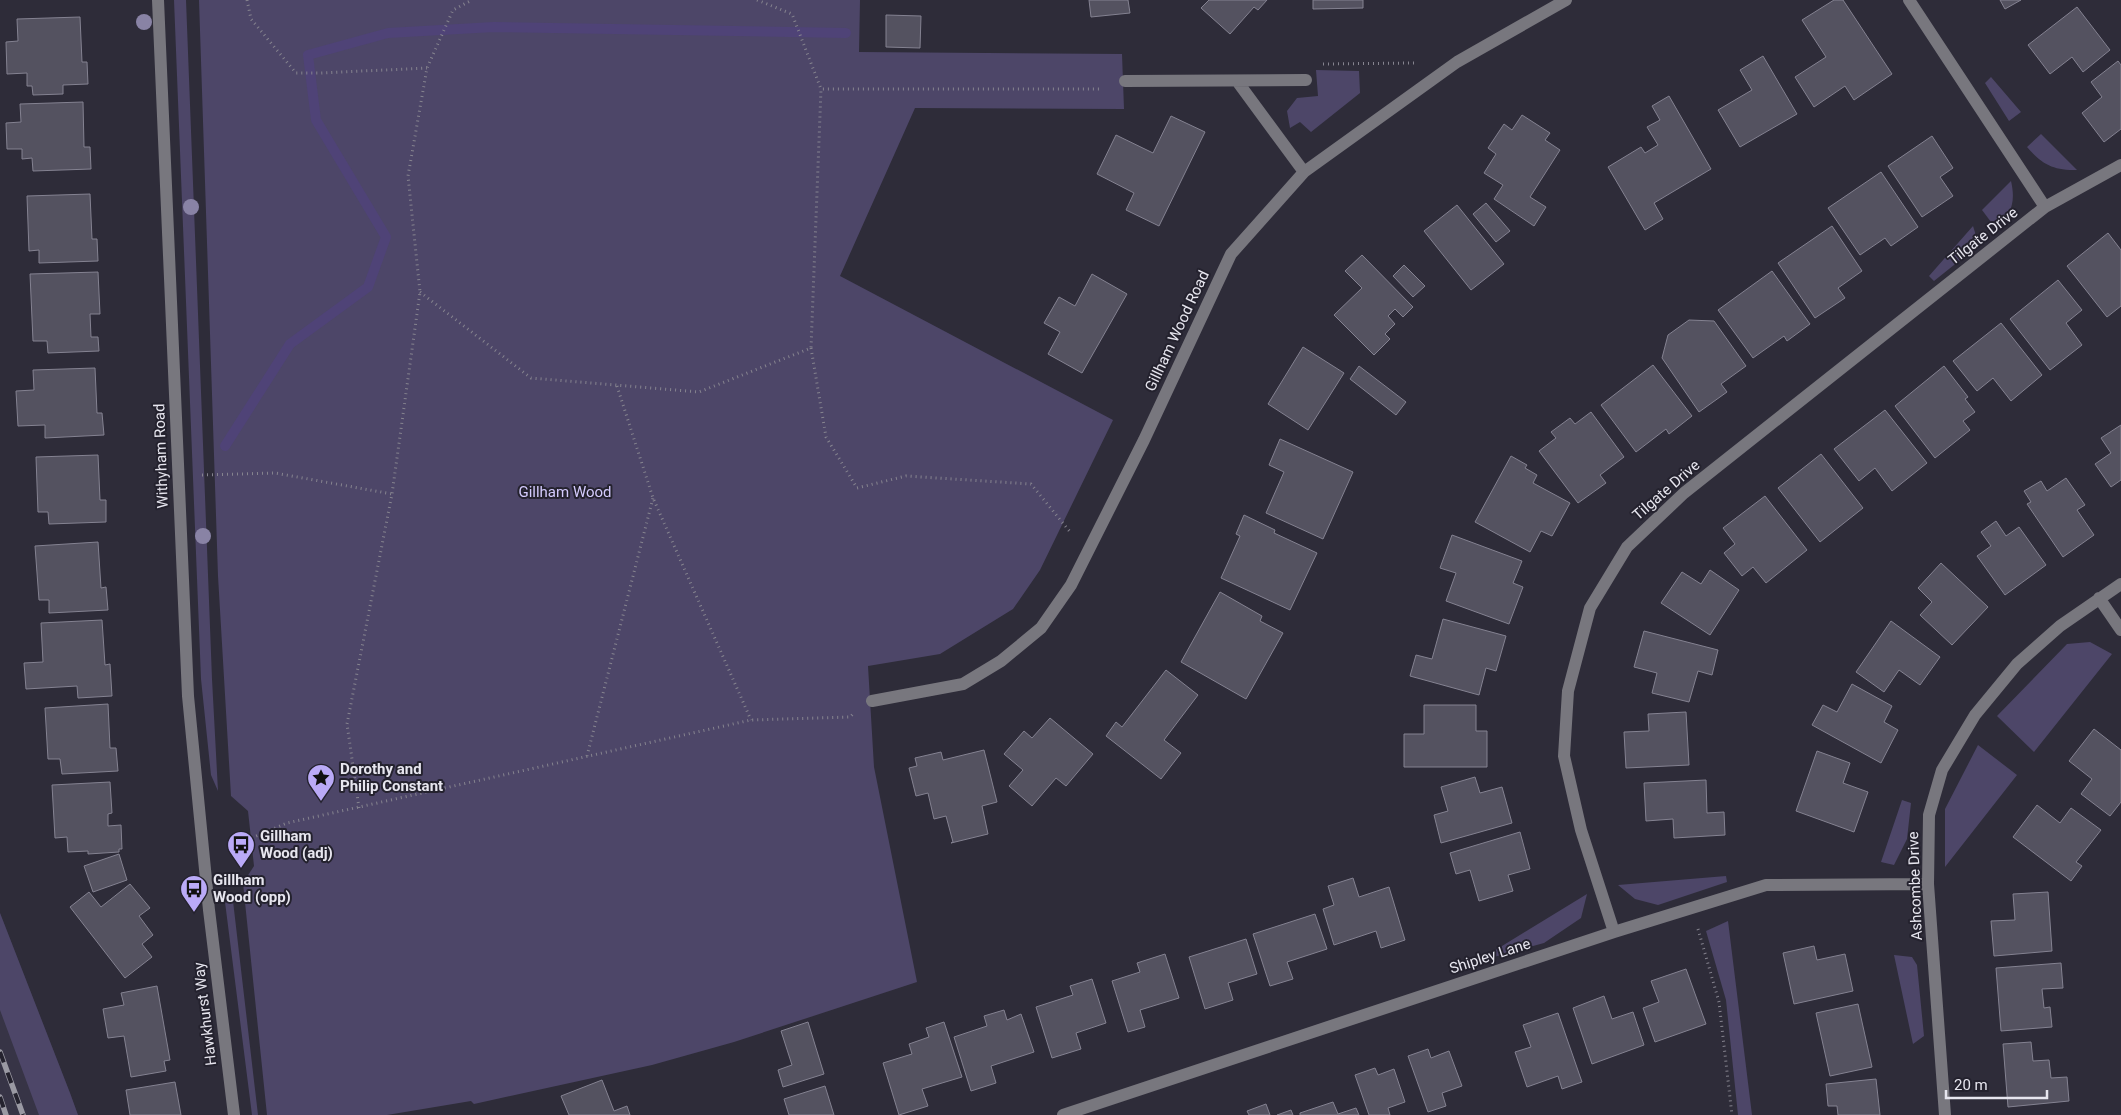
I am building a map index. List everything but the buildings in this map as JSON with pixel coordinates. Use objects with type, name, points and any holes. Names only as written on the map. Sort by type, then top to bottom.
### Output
[{"type":"street","name":"Withyham Road","points":[[158,0],[188,696],[209,910]]},
{"type":"street","name":"Gillham Wood Road","points":[[872,700],[963,684],[1001,661],[1041,628],[1071,586],[1144,440],[1231,254],[1304,172],[1457,62],[1566,0]]},
{"type":"street","points":[[1909,0],[2046,207]]},
{"type":"street","points":[[1125,82],[1306,80]]},
{"type":"street","points":[[1237,81],[1304,172]]},
{"type":"street","name":"Tilgate Drive","points":[[1614,932],[1581,830],[1564,756],[1568,691],[1590,608],[1626,548],[1684,493],[2046,207],[2121,165]]},
{"type":"street","name":"Ashcombe Drive","points":[[1945,1115],[1928,884],[1930,815],[1942,770],[1971,723],[2017,664],[2060,626],[2121,584]]},
{"type":"street","points":[[2099,598],[2121,630]]},
{"type":"street","name":"Shipley Lane","points":[[1069,1114],[1614,932],[1766,885],[1928,884]]},
{"type":"street","name":"Hawkhurst Way","points":[[209,910],[234,1115]]},
{"type":"path","points":[[246,0],[252,19],[296,73],[427,68]]},
{"type":"path","points":[[359,808],[347,724],[392,494],[420,292],[408,176],[427,68],[453,10],[472,0]]},
{"type":"path","points":[[757,0],[792,14],[821,89],[811,348],[826,437],[857,488],[906,476],[1031,484],[1087,553]]},
{"type":"path","points":[[1306,80],[1311,65],[1457,62]]},
{"type":"path","points":[[821,89],[1113,88],[1125,82]]},
{"type":"path","points":[[420,292],[531,378],[699,392],[811,348]]},
{"type":"path","points":[[617,386],[653,498],[751,720]]},
{"type":"path","points":[[178,476],[275,473],[392,494]]},
{"type":"path","points":[[587,756],[653,498]]},
{"type":"path","points":[[247,840],[287,823],[751,720],[850,717],[872,700]]},
{"type":"path","points":[[1692,908],[1720,1002],[1732,1115]]},
{"type":"shaded area","points":[[0,913],[70,1093],[78,1115],[0,1115]]},
{"type":"green space","points":[[174,0],[186,0],[218,791],[211,775],[201,679]]},
{"type":"green space","name":"Gillham Wood","points":[[199,0],[860,0],[859,52],[1122,54],[1124,109],[915,108],[840,276],[1113,420],[1040,570],[1013,609],[940,654],[868,666],[874,767],[917,982],[734,1042],[652,1065],[474,1104],[471,1101],[387,1115],[267,1115],[243,883],[254,866],[248,811],[231,796],[218,576]]},
{"type":"green space","points":[[1316,70],[1359,71],[1360,93],[1311,132],[1300,122],[1290,128],[1287,111],[1297,98],[1318,96]]},
{"type":"green space","points":[[1991,77],[2021,112],[2009,121],[1985,83]]},
{"type":"green space","points":[[2041,134],[2077,170],[2061,169],[2049,165],[2027,147]]},
{"type":"green space","points":[[2011,181],[2013,196],[2011,207],[1997,230],[1982,210]]},
{"type":"green space","points":[[1973,226],[1979,245],[1934,281],[1929,276]]},
{"type":"green space","points":[[2090,642],[2112,654],[2034,752],[1997,716],[2067,644]]},
{"type":"green space","points":[[1978,745],[2017,775],[1945,867],[1945,809]]},
{"type":"green space","points":[[1902,800],[1911,803],[1907,839],[1894,865],[1881,862]]},
{"type":"green space","points":[[1726,876],[1727,882],[1658,905],[1635,899],[1618,885]]},
{"type":"green space","points":[[1587,894],[1581,918],[1544,943],[1476,962]]},
{"type":"green space","points":[[233,901],[258,1115],[252,1115],[225,902]]},
{"type":"green space","points":[[0,913],[78,1115],[39,1115],[0,1010]]},
{"type":"green space","points":[[1728,921],[1752,1115],[1738,1115],[1726,1000],[1706,931]]},
{"type":"green space","points":[[1894,955],[1912,957],[1917,965],[1924,1036],[1913,1044]]},
{"type":"waterway","points":[[225,446],[290,344],[368,287],[386,237],[316,120],[308,55],[388,33],[494,27],[846,33]]},
{"type":"railway","points":[[0,1052],[23,1115]]},
{"type":"railway","points":[[0,1097],[6,1115]]},
{"type":"place","name":"Dorothy and Philip Constant","points":[[321,802]]},
{"type":"place","name":"Gillham Wood (adj)","points":[[241,869]]},
{"type":"place","name":"Gillham Wood (opp)","points":[[194,913]]}]
